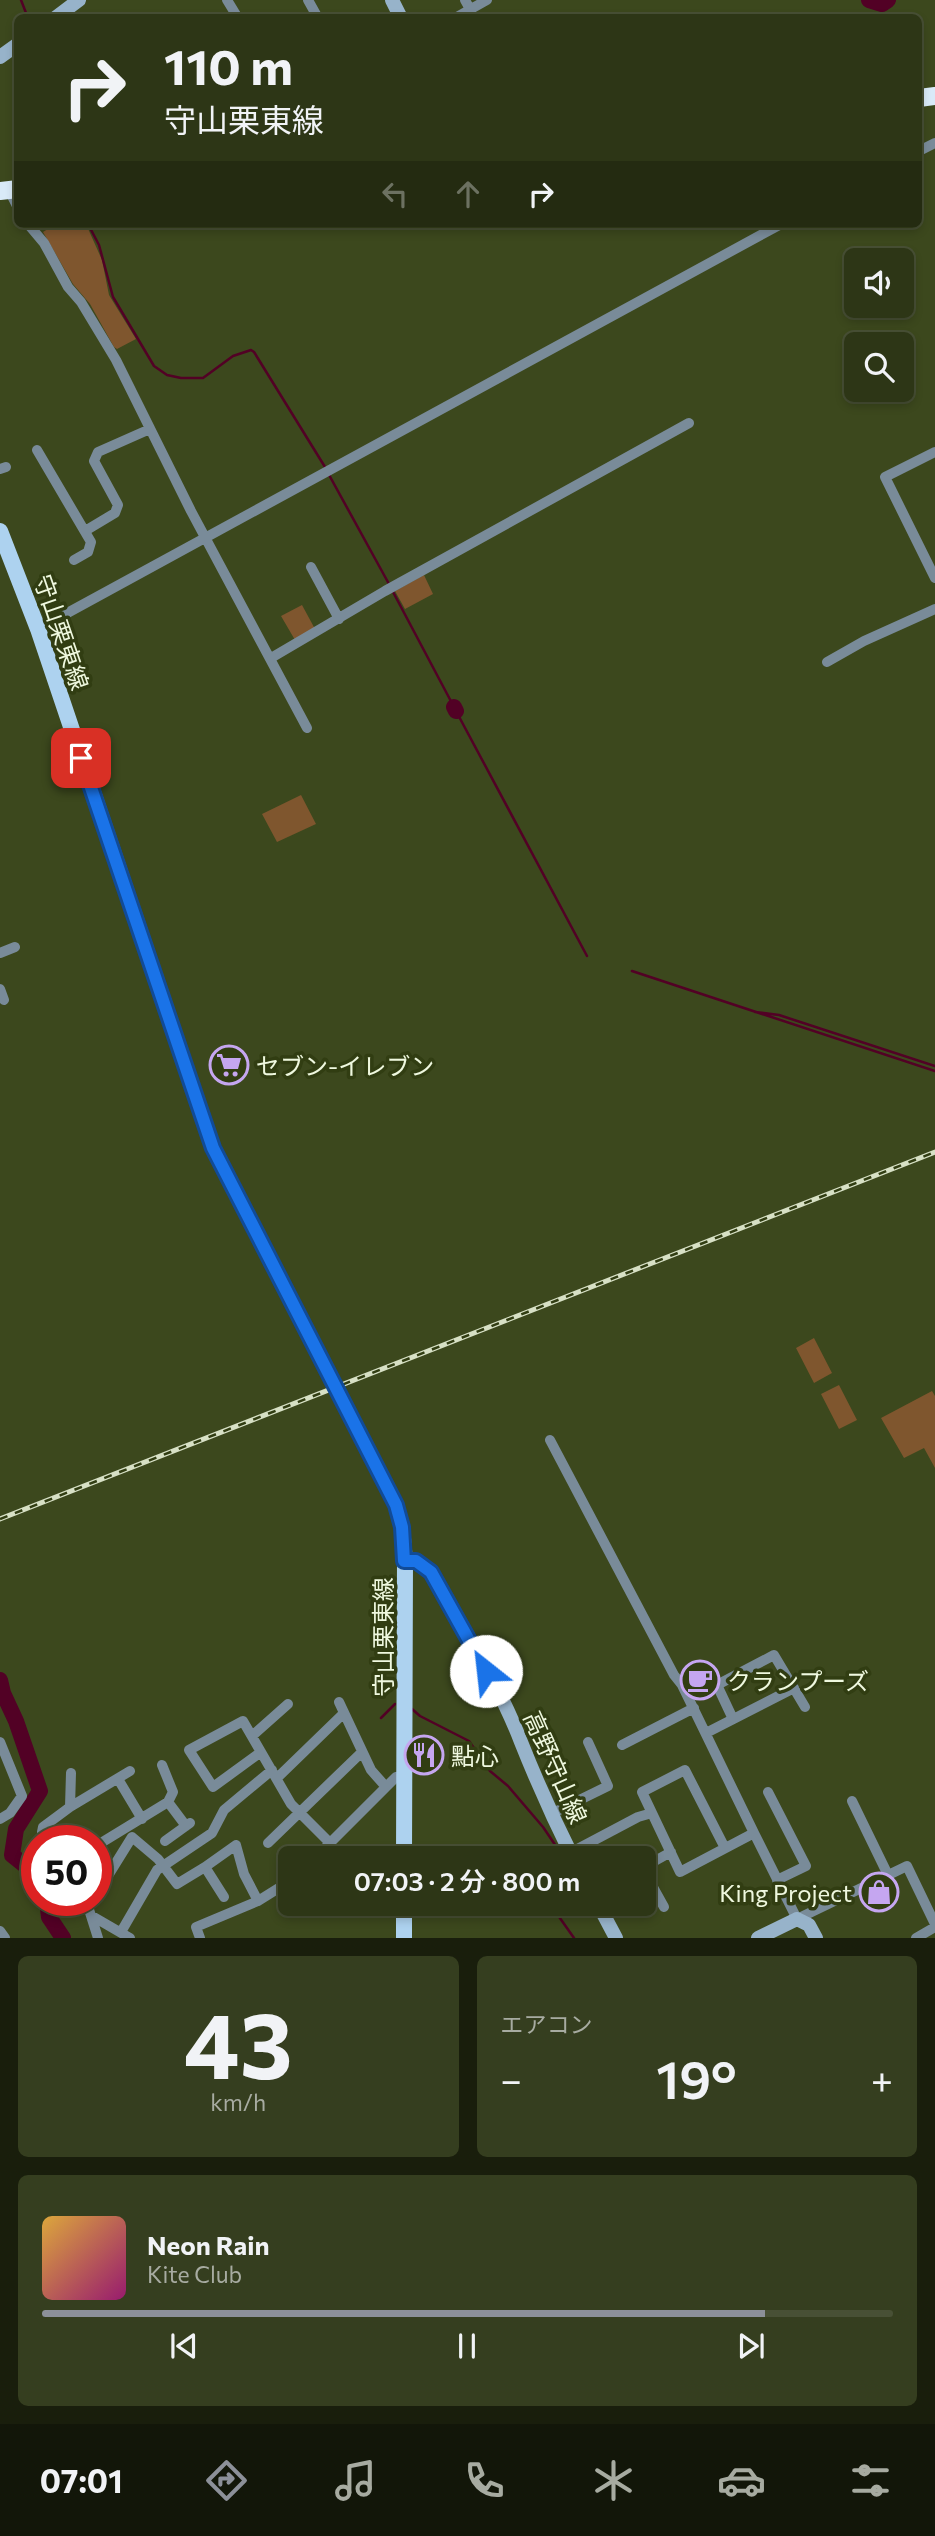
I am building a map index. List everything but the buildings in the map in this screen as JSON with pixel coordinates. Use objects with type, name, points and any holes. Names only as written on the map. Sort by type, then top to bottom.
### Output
[{"type":"main road","points":[[60,14],[79,0]]},
{"type":"main road","name":"守山栗東線","points":[[0,531],[38,629],[213,1148],[396,1505],[402,1527],[404,1561],[404,1846]]},
{"type":"main road","name":"高野守山線","points":[[404,1561],[416,1561],[431,1572],[496,1691],[567,1846]]},
{"type":"main road","points":[[404,1916],[404,1937]]},
{"type":"main road","points":[[605,1916],[616,1937]]},
{"type":"main road","points":[[758,1937],[797,1919],[810,1925],[816,1937]]},
{"type":"main road","points":[[797,1919],[804,1937]]},
{"type":"street","points":[[468,5],[487,0]]},
{"type":"street","points":[[31,228],[44,243],[68,287],[93,322],[307,728]]},
{"type":"street","points":[[38,629],[774,228]]},
{"type":"street","points":[[271,658],[688,423]]},
{"type":"street","points":[[85,531],[114,513],[118,505],[94,461],[98,452],[150,429]]},
{"type":"street","points":[[37,450],[91,542],[88,552],[74,560]]},
{"type":"street","points":[[935,452],[885,477],[935,578]]},
{"type":"street","points":[[311,568],[339,619]]},
{"type":"street","points":[[827,662],[864,641],[935,609]]},
{"type":"street","points":[[0,953],[16,947]]},
{"type":"street","points":[[0,989],[4,1000]]},
{"type":"street","points":[[550,1440],[620,1575],[694,1708],[797,1919],[907,1866],[935,1926],[916,1937]]},
{"type":"street","points":[[733,1719],[717,1685],[774,1655],[805,1707]]},
{"type":"street","points":[[706,1733],[794,1688]]},
{"type":"street","points":[[252,1736],[288,1704]]},
{"type":"street","points":[[103,1916],[126,1935],[158,1870],[212,1833],[224,1810],[274,1774],[342,1707],[371,1770],[386,1787]]},
{"type":"street","points":[[622,1745],[694,1708]]},
{"type":"street","points":[[261,1752],[213,1787],[188,1750],[243,1721],[274,1774],[291,1804],[330,1843]]},
{"type":"street","points":[[0,1742],[22,1796],[10,1813],[0,1819]]},
{"type":"street","points":[[551,1814],[608,1786],[587,1742]]},
{"type":"street","points":[[268,1843],[362,1752]]},
{"type":"street","points":[[112,1837],[168,1802],[173,1792],[162,1765]]},
{"type":"street","points":[[725,1848],[685,1770],[642,1792],[680,1872],[754,1833]]},
{"type":"street","points":[[46,1825],[130,1771]]},
{"type":"street","points":[[70,1807],[71,1773]]},
{"type":"street","points":[[327,1846],[396,1777],[405,1776]]},
{"type":"street","points":[[118,1779],[142,1819]]},
{"type":"street","points":[[768,1792],[806,1866],[777,1880]]},
{"type":"street","points":[[852,1801],[888,1875]]},
{"type":"street","points":[[165,1841],[188,1824],[168,1802]]},
{"type":"street","points":[[589,1846],[638,1817],[652,1813]]},
{"type":"street","points":[[112,1869],[132,1837],[163,1866],[177,1884],[236,1845],[244,1874],[258,1901]]},
{"type":"street","points":[[656,1861],[671,1852]]},
{"type":"street","points":[[205,1867],[223,1897]]},
{"type":"street","points":[[200,1937],[196,1927],[258,1901],[278,1888]]},
{"type":"street","points":[[656,1892],[664,1908]]},
{"type":"street","points":[[92,1916],[98,1937]]},
{"type":"street","points":[[0,1931],[5,1937]]},
{"type":"shaded area","points":[[50,228],[88,228],[102,260],[109,295],[136,339],[117,349],[114,347],[90,304],[73,284],[43,232]]},
{"type":"shaded area","points":[[424,575],[433,594],[405,609],[395,591]]},
{"type":"shaded area","points":[[302,605],[315,629],[295,640],[281,616]]},
{"type":"shaded area","points":[[301,795],[316,824],[277,842],[262,814]]},
{"type":"shaded area","points":[[814,1338],[832,1373],[814,1383],[796,1348]]},
{"type":"shaded area","points":[[839,1385],[857,1420],[839,1429],[821,1394]]},
{"type":"shaded area","points":[[932,1391],[935,1396],[935,1468],[924,1448],[904,1458],[881,1418]]},
{"type":"waterway","points":[[21,0],[26,14]]},
{"type":"waterway","points":[[869,0],[882,4],[888,0]]},
{"type":"waterway","points":[[90,228],[99,245],[113,297],[154,366],[167,375],[203,378],[233,356],[251,350],[325,467]]},
{"type":"waterway","points":[[328,473],[389,584]]},
{"type":"waterway","points":[[392,590],[454,707]]},
{"type":"waterway","points":[[454,707],[456,711]]},
{"type":"waterway","points":[[456,711],[587,956]]},
{"type":"waterway","points":[[632,971],[935,1071]]},
{"type":"waterway","points":[[755,1012],[779,1015],[935,1066]]},
{"type":"waterway","points":[[0,1680],[40,1791],[16,1829],[12,1855],[21,1862]]},
{"type":"waterway","points":[[381,1718],[395,1704]]},
{"type":"waterway","points":[[412,1709],[420,1716],[469,1741],[490,1771],[508,1786],[556,1846]]},
{"type":"waterway","points":[[49,1916],[63,1938]]},
{"type":"waterway","points":[[558,1916],[574,1938]]},
{"type":"railway","points":[[0,1519],[935,1152]]},
{"type":"place","name":"セブン-イレブン","points":[[229,1065]]},
{"type":"place","name":"クランプーズ","points":[[700,1680]]},
{"type":"place","name":"點心","points":[[424,1755]]},
{"type":"place","name":"King Project","points":[[879,1892]]},
{"type":"route","points":[[81,758],[213,1148],[396,1505],[402,1527],[404,1561],[416,1561],[431,1572],[486,1671]]}]
